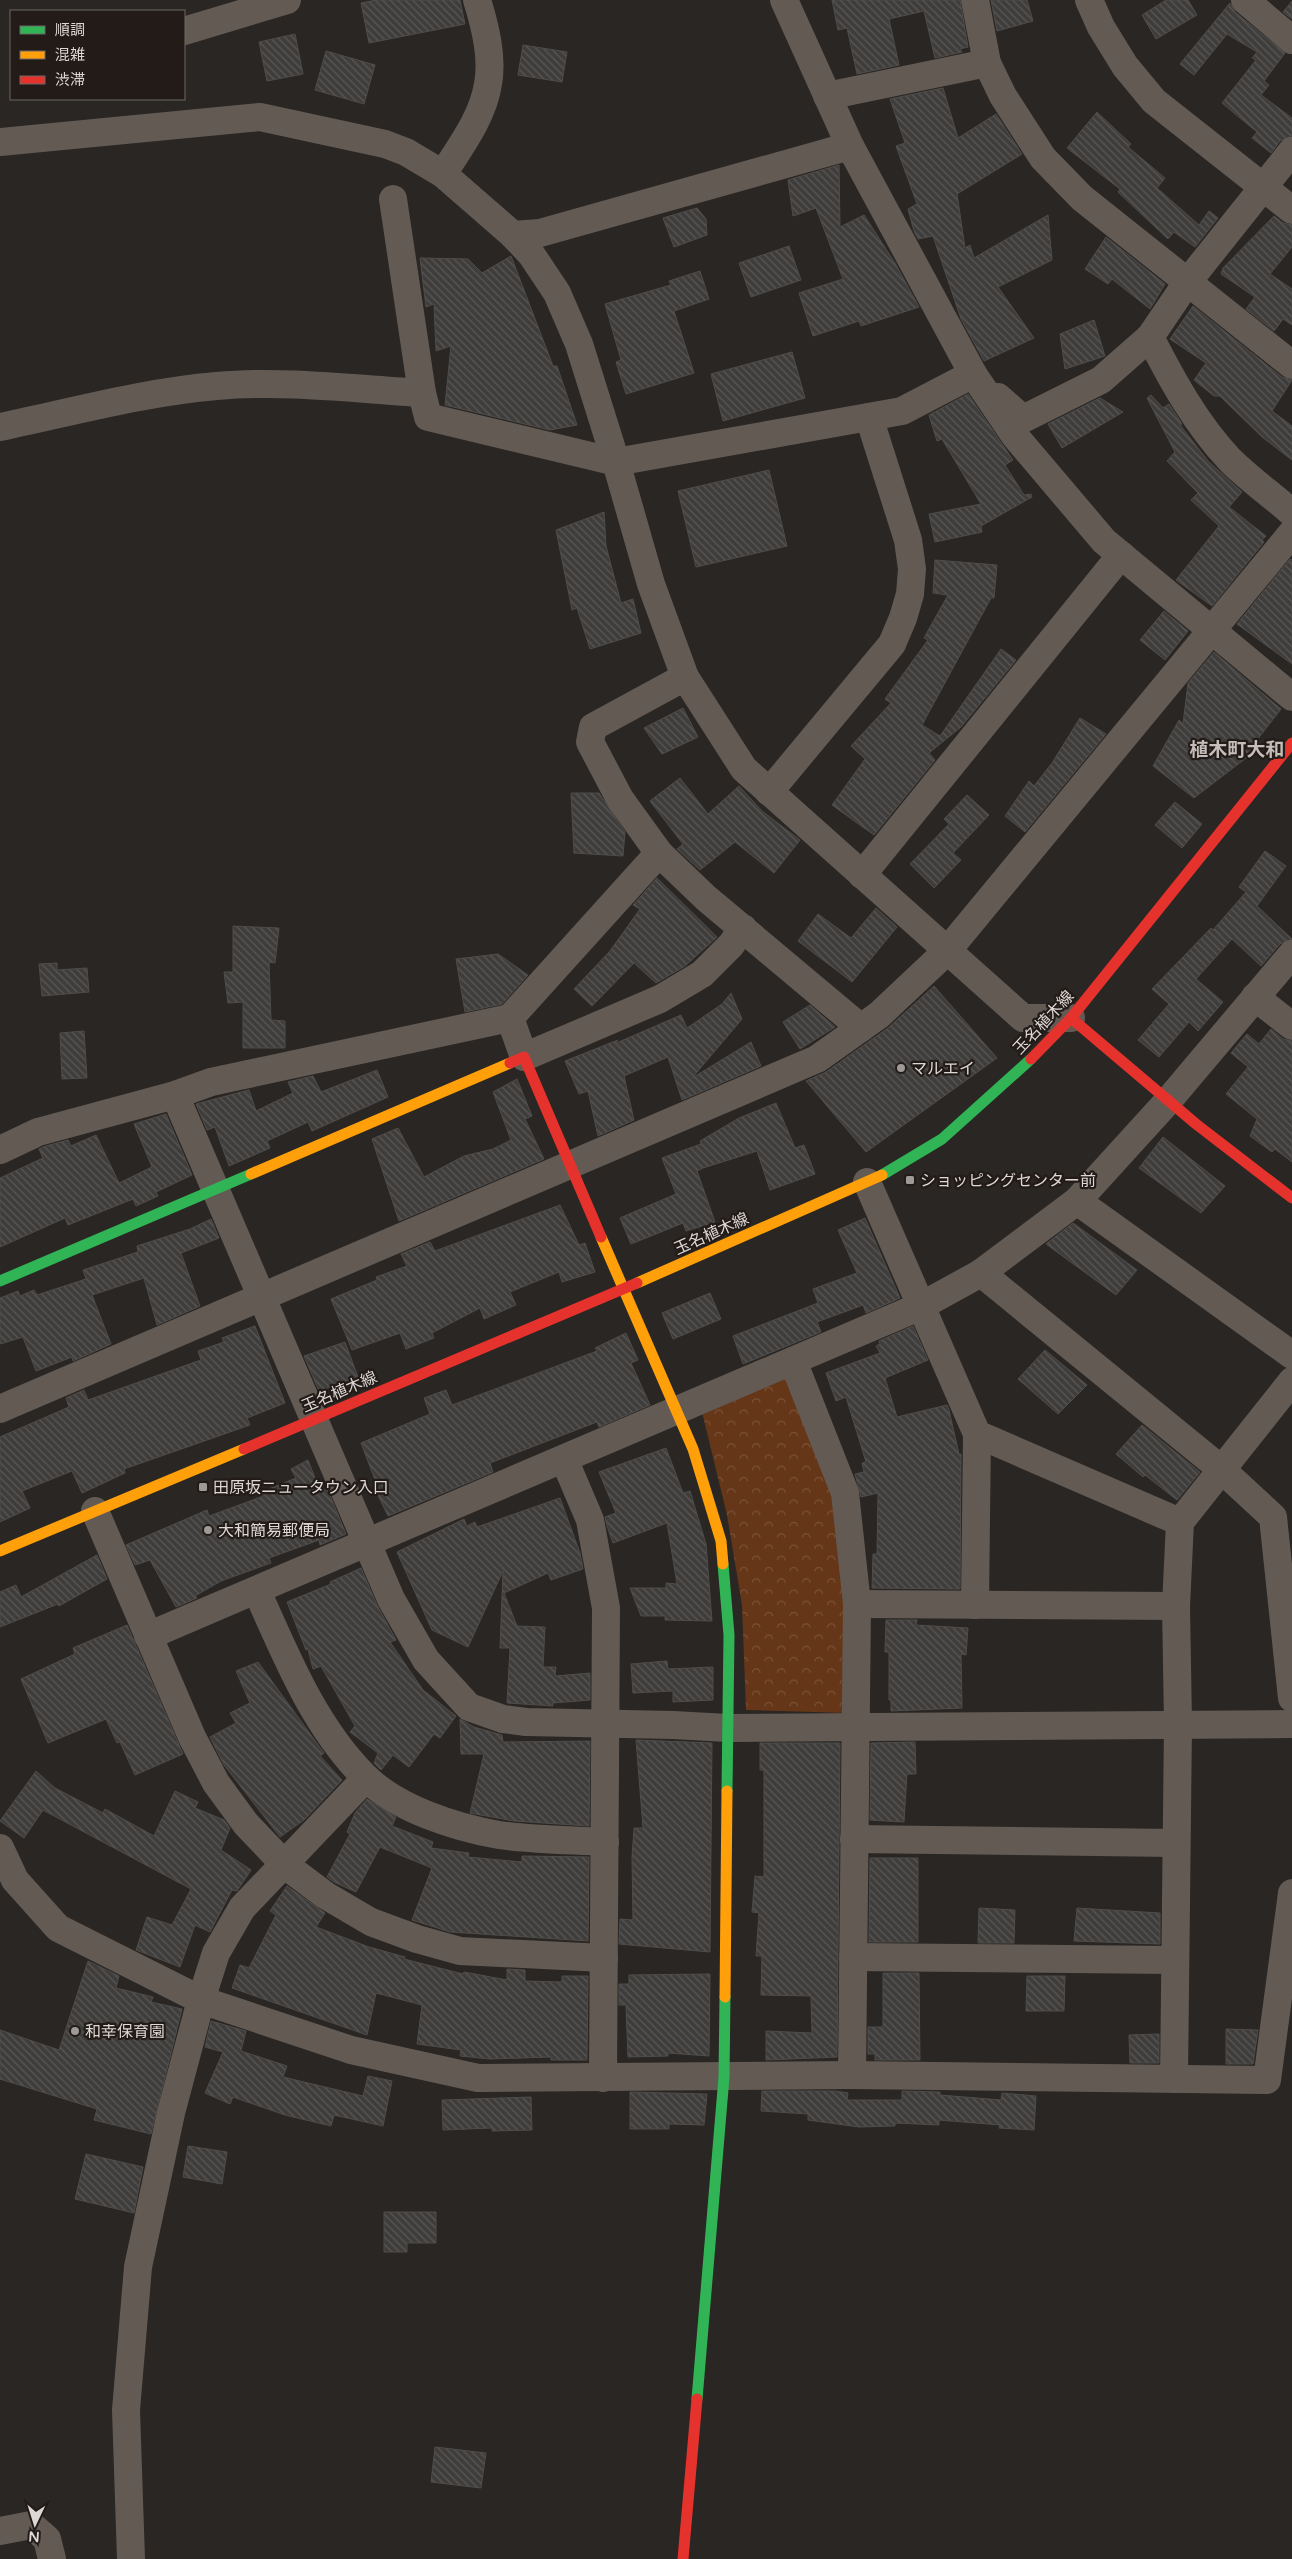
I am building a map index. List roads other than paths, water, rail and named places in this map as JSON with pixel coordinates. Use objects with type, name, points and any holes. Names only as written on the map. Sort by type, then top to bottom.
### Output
[{"type":"street","points":[[185,31],[287,0]]},
{"type":"street","points":[[443,174],[479,114],[488,84],[488,53],[477,0]]},
{"type":"street","points":[[784,0],[850,146],[973,374],[1015,436],[1104,541],[1213,630],[1255,669],[1292,697]]},
{"type":"street","points":[[975,0],[987,63],[1003,96],[1043,158],[1082,198],[1292,365]]},
{"type":"street","points":[[1089,0],[1101,27],[1125,66],[1154,101],[1292,210]]},
{"type":"street","points":[[1254,3],[1292,40]]},
{"type":"street","points":[[827,96],[987,63]]},
{"type":"street","points":[[0,142],[260,117],[386,144],[406,152],[443,174],[513,235],[531,254],[557,293],[579,344],[616,462],[651,584],[685,677],[744,769],[1023,1018],[1071,1018],[1168,1101],[1292,1198]]},
{"type":"street","points":[[513,235],[540,234],[850,146]]},
{"type":"street","points":[[973,374],[1023,419],[1101,380],[1150,337],[1188,282],[1292,151]]},
{"type":"street","points":[[393,200],[422,394],[428,417],[616,462],[902,411],[973,374]]},
{"type":"street","points":[[1150,337],[1183,397],[1230,459],[1292,513]]},
{"type":"street","points":[[0,427],[171,390],[219,385],[294,386],[422,394]]},
{"type":"street","points":[[769,792],[892,644],[904,618],[910,594],[912,569],[908,540],[869,417]]},
{"type":"street","points":[[0,1409],[817,1059],[879,1015],[947,951],[1292,533]]},
{"type":"street","points":[[862,874],[1121,555]]},
{"type":"street","points":[[685,677],[593,727],[590,742],[620,799],[659,853],[706,898],[862,1028]]},
{"type":"street","name":"玉名植木線","points":[[0,1551],[624,1289],[867,1182],[942,1139],[1017,1073],[1071,1018],[1292,743]]},
{"type":"street","points":[[0,1150],[38,1132],[176,1094],[211,1082],[510,1018],[659,853]]},
{"type":"street","points":[[0,1281],[215,1191],[660,999],[702,974],[731,945],[743,928]]},
{"type":"street","points":[[148,1636],[921,1306],[981,1273],[1076,1201],[1168,1101],[1292,954]]},
{"type":"street","points":[[1255,997],[1292,1026]]},
{"type":"street","points":[[510,1018],[524,1057],[693,1449],[721,1541],[730,1635],[724,2078],[683,2559]]},
{"type":"street","points":[[176,1094],[215,1191],[391,1599],[426,1660],[469,1706],[502,1719],[526,1722],[728,1728],[1292,1724]]},
{"type":"street","points":[[867,1182],[977,1434],[975,1605]]},
{"type":"street","points":[[1076,1201],[1292,1355]]},
{"type":"street","points":[[981,1273],[1221,1469],[1283,1516],[1292,1698]]},
{"type":"street","points":[[793,1361],[844,1493],[857,1604],[852,2075]]},
{"type":"street","points":[[1174,2079],[1175,1843],[1178,1724],[1176,1606],[1180,1522],[1292,1381]]},
{"type":"street","points":[[977,1434],[1180,1522]]},
{"type":"street","points":[[564,1459],[590,1520],[606,1608],[603,2078]]},
{"type":"street","points":[[95,1511],[192,1737],[216,1783],[246,1824],[285,1865],[325,1895],[371,1922],[417,1939],[460,1951],[604,1958]]},
{"type":"street","points":[[257,1591],[301,1686],[335,1741],[366,1778],[406,1805],[450,1823],[500,1835],[605,1842]]},
{"type":"street","points":[[857,1604],[1176,1606]]},
{"type":"street","points":[[132,2559],[126,2410],[138,2267],[171,2113],[201,2000],[216,1953],[242,1908],[366,1778]]},
{"type":"street","points":[[854,1839],[1175,1843]]},
{"type":"street","points":[[0,1848],[15,1880],[58,1928],[201,2000],[351,2050],[478,2078],[724,2078],[852,2075],[1267,2080],[1292,1893]]},
{"type":"street","points":[[853,1957],[1174,1960]]},
{"type":"street","points":[[0,2531],[31,2525],[47,2539],[52,2559]]},
{"type":"place","name":"マルエイ","points":[[901,1068]]},
{"type":"place","name":"ショッピングセンター前","points":[[910,1180]]},
{"type":"place","name":"田原坂ニュータウン入口","points":[[203,1487]]},
{"type":"place","name":"大和簡易郵便局","points":[[208,1530]]},
{"type":"place","name":"和幸保育園","points":[[75,2031]]},
{"type":"district","name":"植木町大和","points":[[1237,749]]}]
